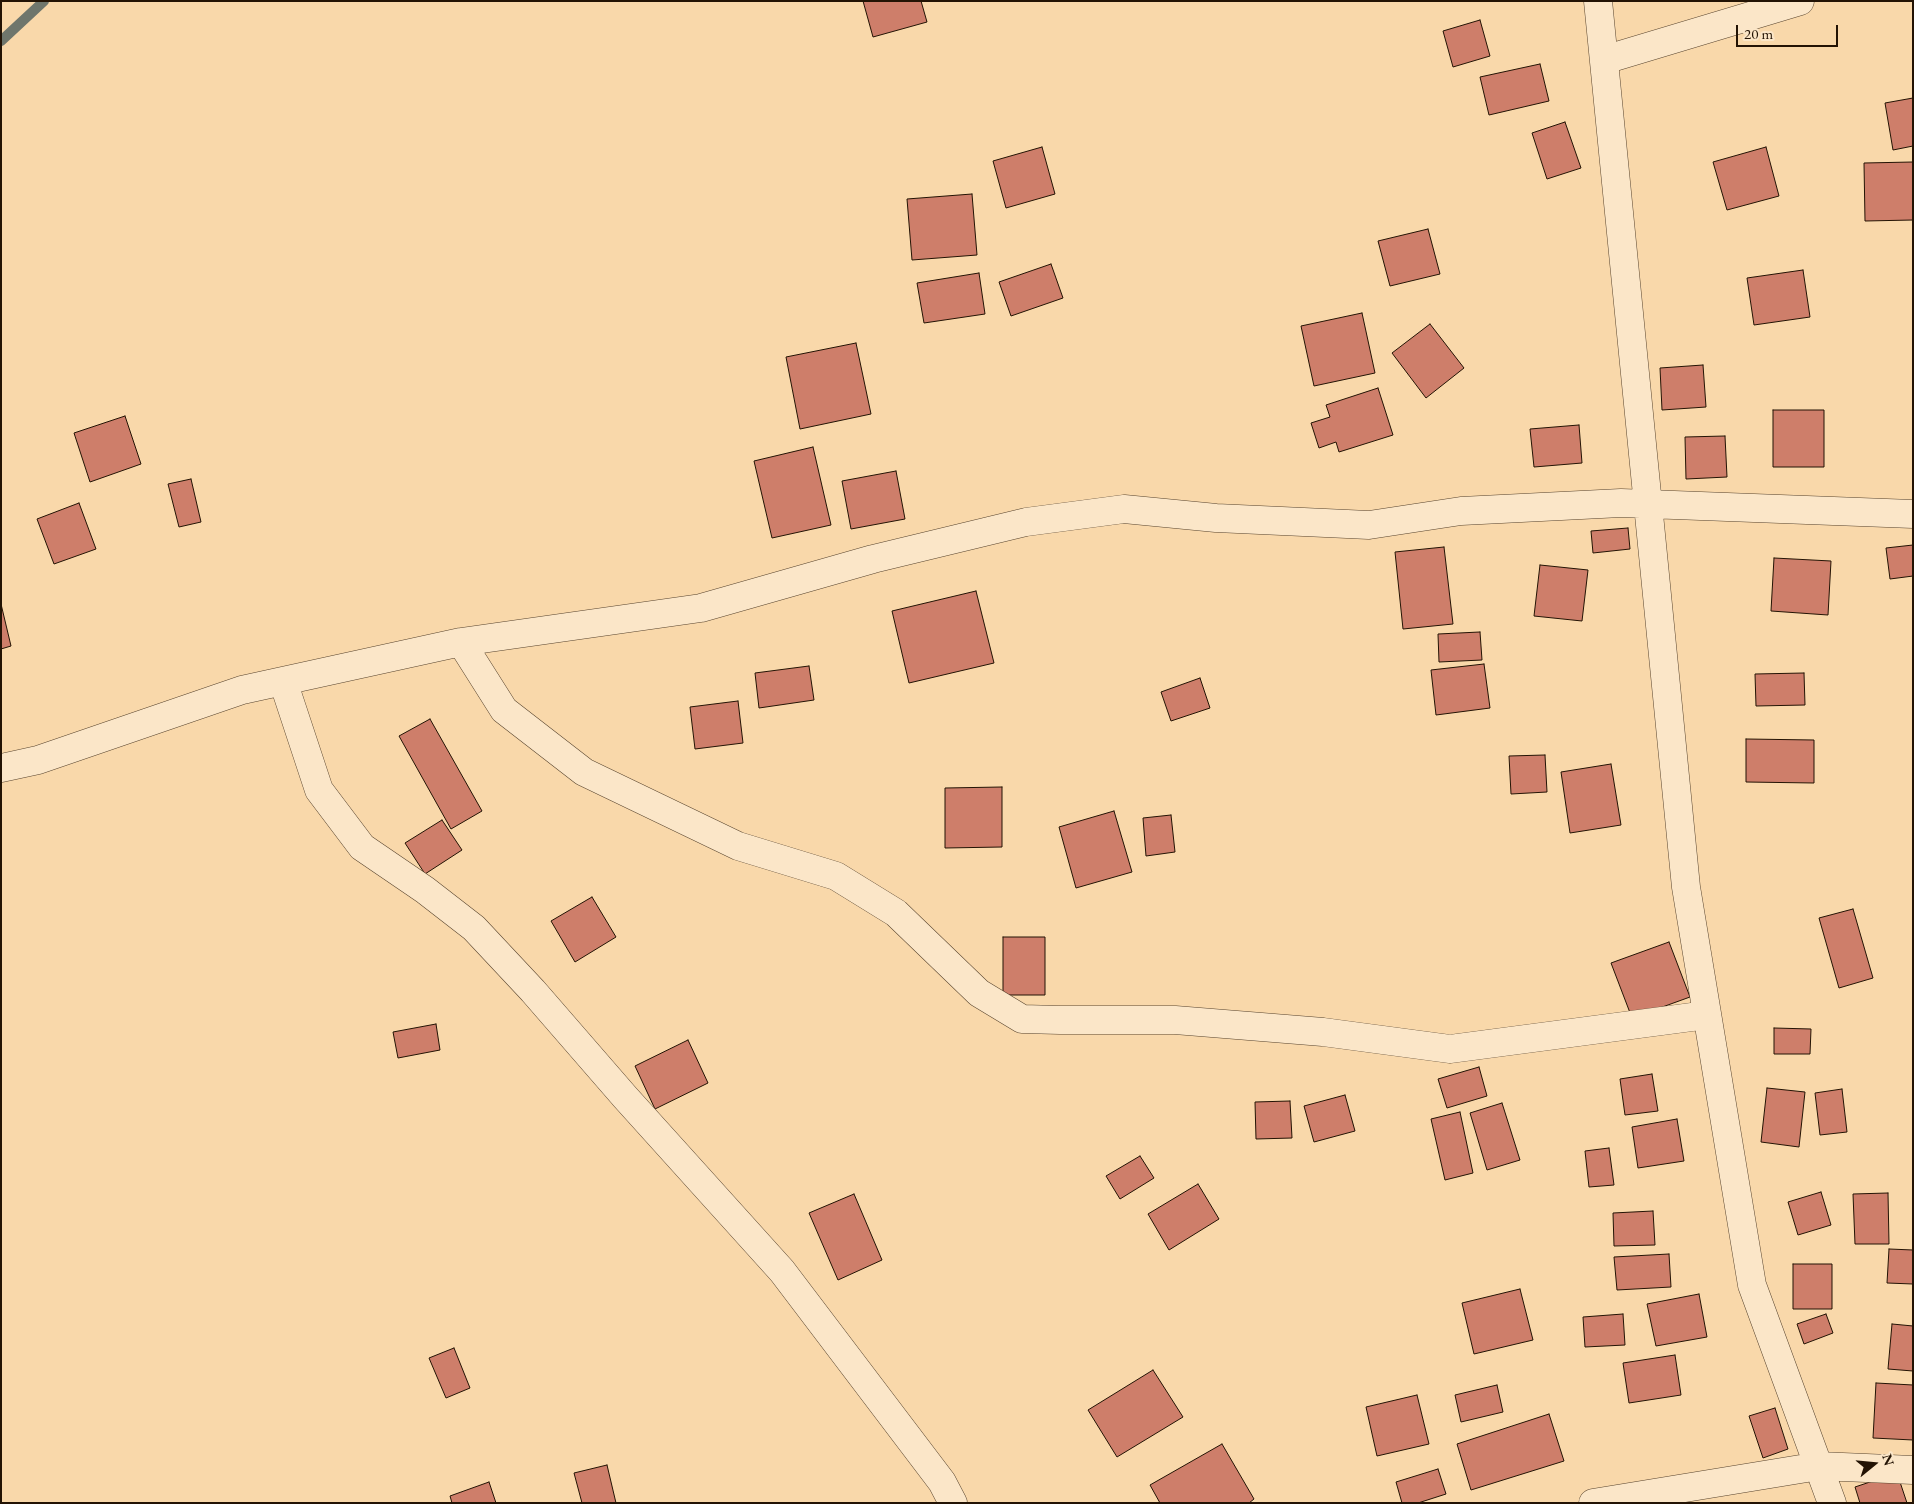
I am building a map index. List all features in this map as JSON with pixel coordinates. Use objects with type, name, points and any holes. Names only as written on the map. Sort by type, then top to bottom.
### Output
[{"type":"street","points":[[1598,1],[1686,887],[1752,1285],[1832,1503]]},
{"type":"street","points":[[1604,60],[1800,1]]},
{"type":"street","points":[[1,768],[38,760],[242,690],[460,642],[701,608],[873,559],[1026,522],[1124,509],[1216,518],[1369,525],[1461,511],[1622,503],[1913,514]]},
{"type":"street","points":[[460,642],[504,710],[584,772],[738,846],[836,876],[896,912],[979,993],[1022,1019],[1175,1020],[1323,1032],[1450,1049],[1707,1015]]},
{"type":"street","points":[[283,681],[319,790],[362,847],[425,890],[474,928],[533,991],[625,1097],[782,1271],[942,1482],[953,1503]]},
{"type":"street","points":[[1593,1503],[1819,1466],[1913,1470]]},
{"type":"building","points":[[863,1],[921,1],[927,22],[873,37]]},
{"type":"building","points":[[1480,20],[1490,56],[1453,67],[1443,31]]},
{"type":"building","points":[[1540,64],[1549,101],[1489,115],[1480,77]]},
{"type":"building","points":[[1913,98],[1913,146],[1893,150],[1885,103]]},
{"type":"building","points":[[1565,122],[1581,168],[1547,179],[1532,133]]},
{"type":"building","points":[[1042,147],[1055,194],[1006,208],[993,161]]},
{"type":"building","points":[[1766,147],[1779,196],[1727,210],[1713,162]]},
{"type":"building","points":[[1913,162],[1913,220],[1865,221],[1864,163]]},
{"type":"building","points":[[972,194],[977,255],[912,260],[907,199]]},
{"type":"building","points":[[1428,229],[1440,274],[1390,286],[1378,241]]},
{"type":"building","points":[[1051,264],[1063,298],[1011,316],[999,282]]},
{"type":"building","points":[[1803,270],[1810,317],[1754,325],[1747,278]]},
{"type":"building","points":[[979,273],[985,314],[924,323],[917,283]]},
{"type":"building","points":[[1362,313],[1375,373],[1314,386],[1301,326]]},
{"type":"building","points":[[1430,324],[1464,368],[1426,398],[1392,353]]},
{"type":"building","points":[[856,343],[871,414],[800,429],[786,357]]},
{"type":"building","points":[[1703,365],[1706,407],[1662,410],[1660,368]]},
{"type":"building","points":[[1378,388],[1393,435],[1339,452],[1336,442],[1319,448],[1311,423],[1330,417],[1326,405]]},
{"type":"building","points":[[1773,410],[1824,410],[1824,467],[1773,467]]},
{"type":"building","points":[[125,416],[141,464],[90,482],[74,433]]},
{"type":"building","points":[[1579,425],[1582,463],[1534,467],[1530,429]]},
{"type":"building","points":[[1725,436],[1727,477],[1686,479],[1685,437]]},
{"type":"building","points":[[813,447],[831,525],[772,538],[754,461]]},
{"type":"building","points":[[896,471],[905,519],[851,529],[842,481]]},
{"type":"building","points":[[191,479],[201,522],[179,527],[168,484]]},
{"type":"building","points":[[79,503],[96,549],[54,564],[37,519]]},
{"type":"building","points":[[1628,528],[1630,549],[1593,553],[1591,531]]},
{"type":"building","points":[[1913,545],[1913,576],[1890,579],[1886,548]]},
{"type":"building","points":[[1444,547],[1453,624],[1403,629],[1395,552]]},
{"type":"building","points":[[1774,558],[1831,561],[1828,615],[1771,611]]},
{"type":"building","points":[[1540,565],[1588,570],[1582,621],[1534,616]]},
{"type":"building","points":[[976,591],[994,663],[909,683],[892,611]]},
{"type":"building","points":[[1,604],[11,646],[1,649]]},
{"type":"building","points":[[1480,632],[1482,660],[1439,662],[1438,634]]},
{"type":"building","points":[[1484,664],[1490,708],[1436,715],[1431,670]]},
{"type":"building","points":[[809,666],[814,700],[759,708],[755,673]]},
{"type":"building","points":[[1804,673],[1805,705],[1756,706],[1755,674]]},
{"type":"building","points":[[1200,678],[1210,708],[1171,721],[1161,692]]},
{"type":"building","points":[[738,701],[743,743],[695,749],[690,707]]},
{"type":"building","points":[[430,719],[482,811],[451,829],[399,736]]},
{"type":"building","points":[[1746,739],[1814,740],[1814,783],[1746,782]]},
{"type":"building","points":[[1545,755],[1547,792],[1511,794],[1509,756]]},
{"type":"building","points":[[1611,764],[1621,825],[1570,833],[1561,772]]},
{"type":"building","points":[[1002,787],[1002,847],[945,848],[945,788]]},
{"type":"building","points":[[1114,811],[1132,872],[1076,888],[1059,827]]},
{"type":"building","points":[[1171,815],[1175,852],[1146,856],[1143,818]]},
{"type":"building","points":[[442,820],[462,850],[425,874],[405,843]]},
{"type":"building","points":[[592,897],[616,937],[575,962],[551,921]]},
{"type":"building","points":[[1853,909],[1873,978],[1839,988],[1819,918]]},
{"type":"building","points":[[1003,937],[1045,937],[1045,995],[1003,995]]},
{"type":"building","points":[[1669,942],[1690,997],[1632,1018],[1611,963]]},
{"type":"building","points":[[436,1024],[440,1050],[398,1058],[393,1032]]},
{"type":"building","points":[[1774,1028],[1811,1029],[1810,1054],[1774,1054]]},
{"type":"building","points":[[688,1040],[708,1083],[655,1109],[635,1066]]},
{"type":"building","points":[[1479,1067],[1487,1096],[1447,1108],[1438,1079]]},
{"type":"building","points":[[1652,1074],[1658,1111],[1625,1115],[1620,1079]]},
{"type":"building","points":[[1767,1088],[1805,1092],[1799,1147],[1761,1142]]},
{"type":"building","points":[[1842,1089],[1847,1132],[1820,1135],[1815,1093]]},
{"type":"building","points":[[1345,1095],[1355,1131],[1314,1142],[1304,1106]]},
{"type":"building","points":[[1290,1101],[1292,1138],[1256,1139],[1255,1102]]},
{"type":"building","points":[[1502,1103],[1520,1160],[1487,1170],[1470,1113]]},
{"type":"building","points":[[1460,1112],[1473,1173],[1445,1180],[1431,1119]]},
{"type":"building","points":[[1677,1119],[1684,1161],[1638,1168],[1632,1127]]},
{"type":"building","points":[[1609,1148],[1614,1185],[1589,1187],[1585,1151]]},
{"type":"building","points":[[1140,1156],[1154,1178],[1120,1199],[1106,1176]]},
{"type":"building","points":[[1198,1184],[1219,1219],[1169,1250],[1148,1214]]},
{"type":"building","points":[[1821,1192],[1831,1225],[1798,1235],[1788,1202]]},
{"type":"building","points":[[1888,1193],[1889,1244],[1855,1244],[1853,1194]]},
{"type":"building","points":[[854,1194],[882,1260],[838,1280],[809,1213]]},
{"type":"building","points":[[1653,1211],[1655,1245],[1614,1246],[1613,1213]]},
{"type":"building","points":[[1889,1249],[1913,1250],[1913,1284],[1887,1283]]},
{"type":"building","points":[[1669,1254],[1671,1287],[1617,1290],[1614,1257]]},
{"type":"building","points":[[1793,1264],[1832,1264],[1832,1309],[1793,1309]]},
{"type":"building","points":[[1520,1289],[1533,1340],[1474,1354],[1462,1303]]},
{"type":"building","points":[[1699,1294],[1707,1337],[1656,1346],[1647,1304]]},
{"type":"building","points":[[1623,1314],[1625,1345],[1585,1347],[1583,1317]]},
{"type":"building","points":[[1826,1314],[1833,1333],[1804,1344],[1797,1324]]},
{"type":"building","points":[[1892,1324],[1913,1326],[1913,1371],[1888,1369]]},
{"type":"building","points":[[454,1348],[470,1388],[446,1398],[429,1358]]},
{"type":"building","points":[[1675,1355],[1681,1395],[1629,1403],[1623,1363]]},
{"type":"building","points":[[1153,1370],[1183,1417],[1117,1457],[1088,1410]]},
{"type":"building","points":[[1876,1383],[1913,1385],[1913,1440],[1873,1438]]},
{"type":"building","points":[[1497,1385],[1503,1412],[1461,1422],[1455,1395]]},
{"type":"building","points":[[1417,1395],[1429,1444],[1377,1456],[1366,1407]]},
{"type":"building","points":[[1775,1408],[1788,1449],[1763,1458],[1749,1416]]},
{"type":"building","points":[[1549,1414],[1564,1461],[1471,1490],[1457,1444]]},
{"type":"building","points":[[1222,1444],[1254,1499],[1249,1503],[1160,1503],[1150,1485]]},
{"type":"building","points":[[607,1465],[616,1503],[582,1503],[574,1473]]},
{"type":"building","points":[[1438,1469],[1446,1494],[1418,1503],[1402,1503],[1396,1482]]},
{"type":"building","points":[[1897,1473],[1907,1503],[1860,1503],[1855,1487]]},
{"type":"building","points":[[489,1482],[496,1503],[452,1503],[450,1496]]},
{"type":"waterway","points":[[1,41],[44,1]]}]
